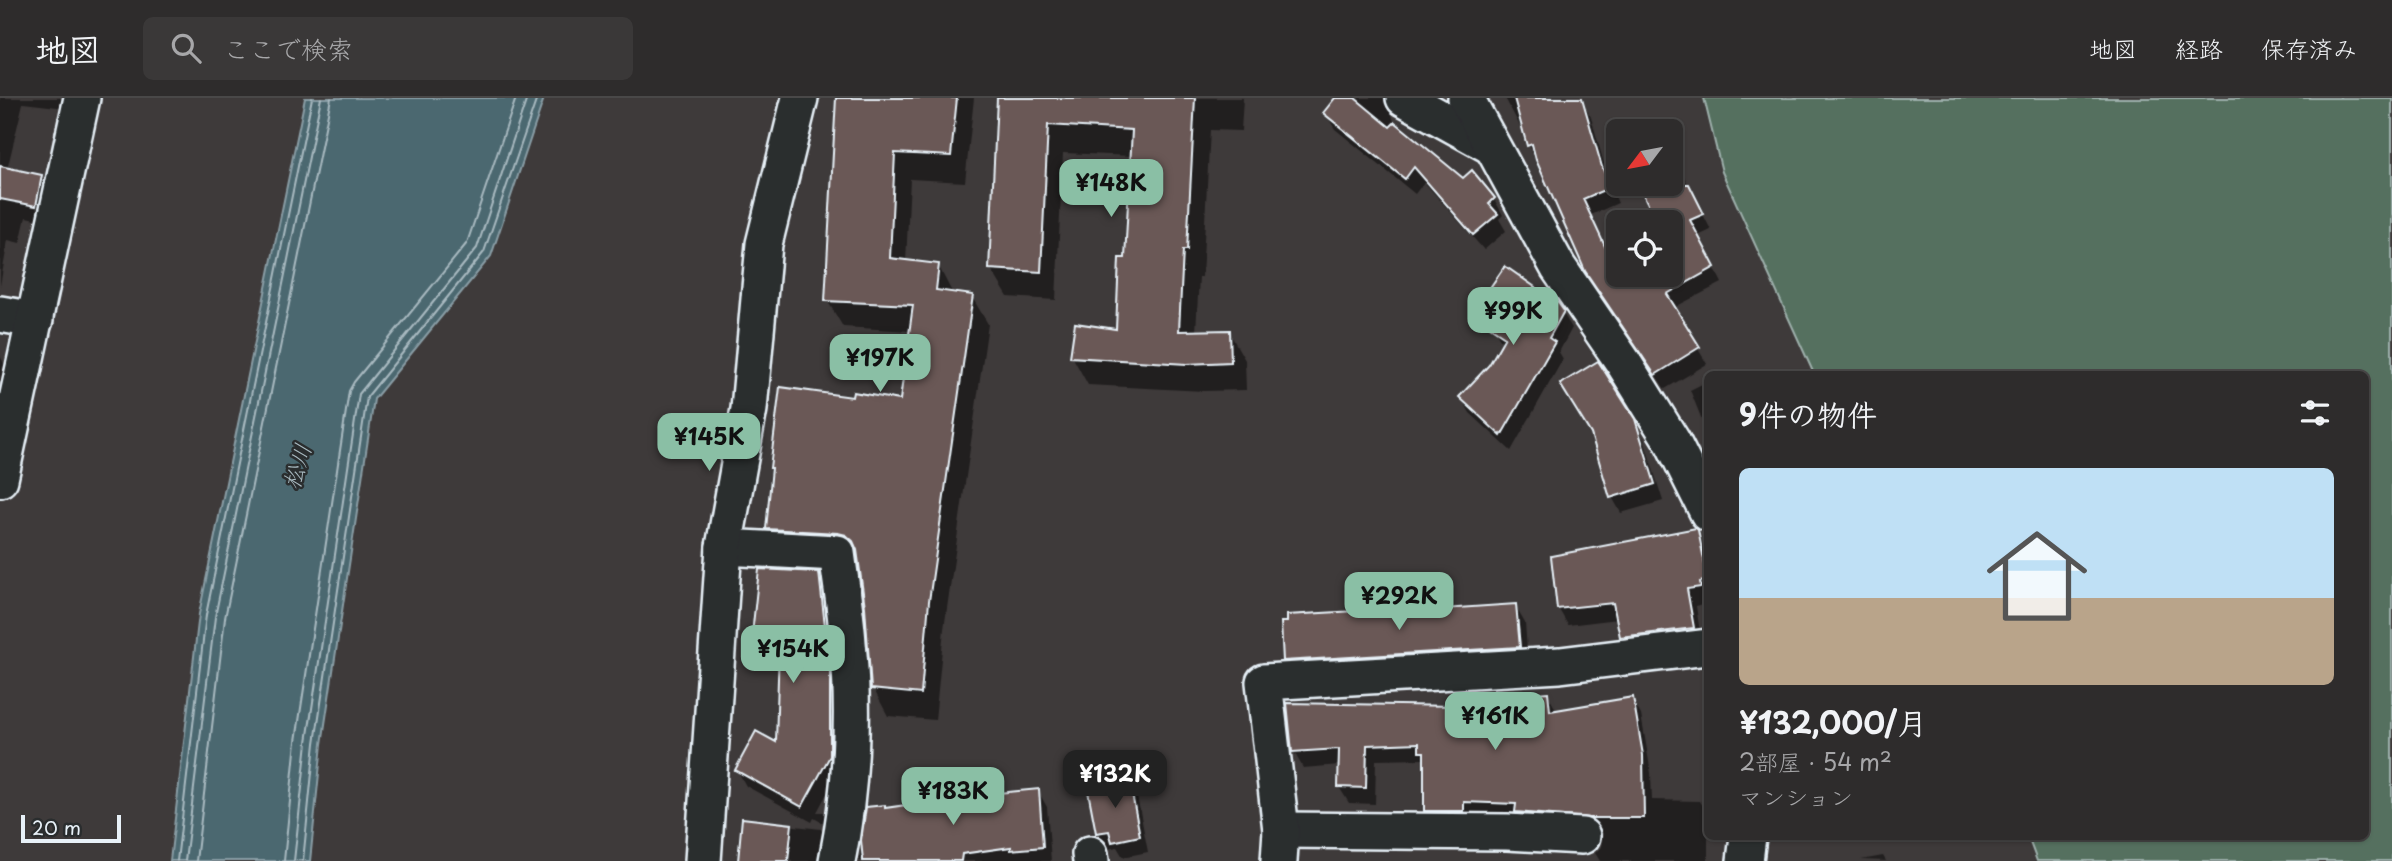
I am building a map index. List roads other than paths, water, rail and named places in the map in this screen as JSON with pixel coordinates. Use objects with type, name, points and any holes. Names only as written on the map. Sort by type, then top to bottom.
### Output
[{"type":"street","points":[[0,479],[82,98]]},
{"type":"street","points":[[703,861],[724,547],[749,409],[764,244],[800,98]]},
{"type":"street","points":[[1404,98],[1491,146]]},
{"type":"street","points":[[1466,98],[1558,267],[1623,362],[1672,441],[1704,505]]},
{"type":"street","points":[[0,314],[35,320]]},
{"type":"street","points":[[724,547],[837,553],[849,645],[850,756],[844,823],[837,861]]},
{"type":"street","points":[[1582,836],[1507,832],[1280,846],[1264,682],[1560,665],[1704,647]]},
{"type":"street","points":[[1745,861],[1748,840]]},
{"type":"water","name":"松川","points":[[305,98],[544,98],[491,256],[374,399],[322,744],[310,861],[170,861],[199,614]]}]
